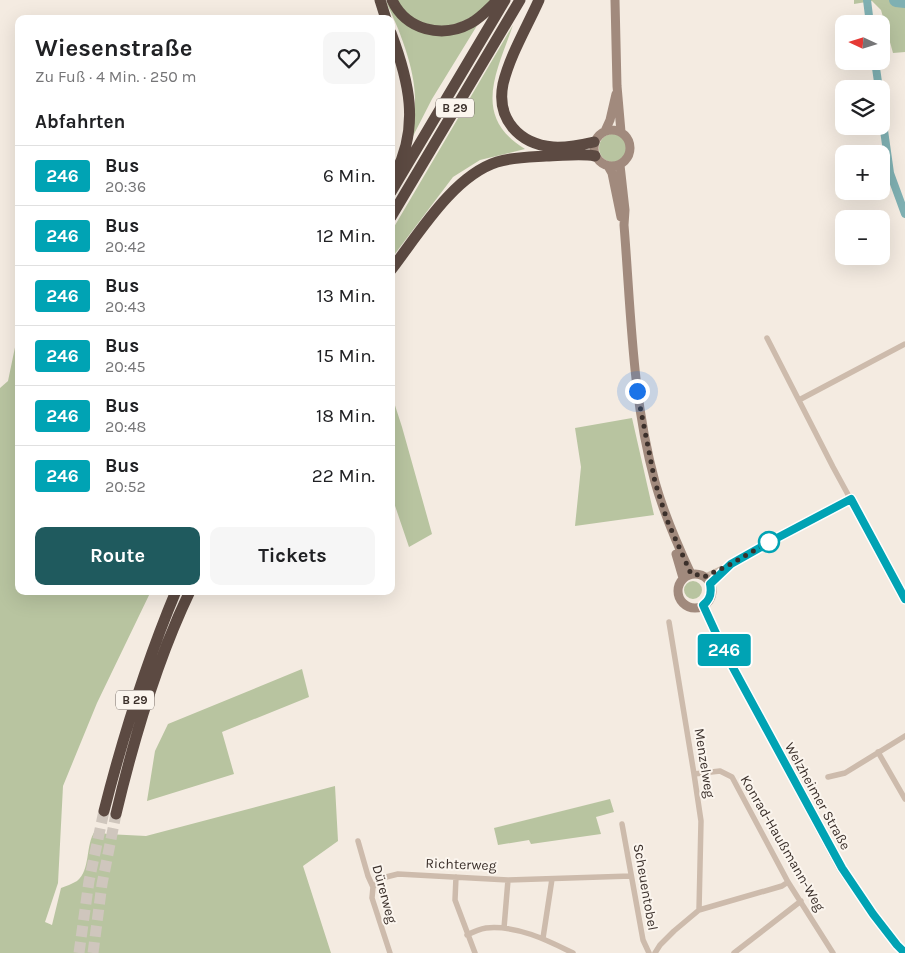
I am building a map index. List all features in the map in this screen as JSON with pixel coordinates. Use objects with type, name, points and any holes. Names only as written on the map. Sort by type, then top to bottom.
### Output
[{"type":"highway","points":[[380,0],[385,15]]},
{"type":"highway","points":[[392,0],[403,17],[413,24],[422,28],[444,31],[470,24],[498,0]]},
{"type":"highway","name":"B 29","points":[[395,185],[505,0]]},
{"type":"highway","name":"B 29","points":[[395,210],[520,0]]},
{"type":"highway","points":[[539,0],[503,84],[501,99],[505,117],[517,134],[537,144],[554,147],[594,142]]},
{"type":"highway","points":[[395,43],[408,84],[411,113],[407,138],[400,164],[395,173]]},
{"type":"highway","points":[[395,265],[453,191],[469,176],[481,169],[502,161],[525,157],[596,156]]},
{"type":"highway","name":"B 29","points":[[104,812],[135,698],[174,595]]},
{"type":"highway","name":"B 29","points":[[116,814],[127,766],[147,698],[188,595]]},
{"type":"main road","points":[[615,0],[621,132]]},
{"type":"main road","points":[[605,131],[610,120],[618,86]]},
{"type":"main road","points":[[616,130],[629,140],[630,152],[620,165],[608,166],[600,162],[594,152],[594,142],[605,131],[616,130]]},
{"type":"main road","points":[[620,165],[625,210],[624,225],[637,391],[655,482],[687,576]]},
{"type":"main road","points":[[608,166],[612,173],[619,211],[624,225]]},
{"type":"main road","points":[[700,575],[707,580],[711,589],[710,598],[700,606],[687,606],[679,598],[678,587],[687,576],[700,575]]},
{"type":"main road","name":"Welzheimer Straße","points":[[700,606],[842,868],[873,914],[899,949],[905,953]]},
{"type":"street","points":[[767,338],[833,467],[905,599]]},
{"type":"street","points":[[799,400],[905,344]]},
{"type":"street","points":[[707,580],[777,538],[851,499]]},
{"type":"street","name":"Menzelweg","points":[[669,622],[701,821],[699,910]]},
{"type":"street","points":[[828,778],[845,773],[905,736]]},
{"type":"street","points":[[878,752],[905,799]]},
{"type":"street","name":"Konrad-Haußmann-Weg","points":[[694,774],[720,771],[732,777],[788,882],[833,953]]},
{"type":"street","name":"Scheuentobel","points":[[622,824],[643,940],[649,953]]},
{"type":"street","name":"Dürerweg","points":[[358,841],[373,887],[372,898],[390,953]]},
{"type":"street","name":"Richterweg","points":[[373,887],[382,878],[398,874],[508,880],[631,876]]},
{"type":"street","points":[[456,877],[455,900],[475,953]]},
{"type":"street","points":[[544,938],[552,879]]},
{"type":"street","points":[[504,928],[508,880]]},
{"type":"street","points":[[655,953],[674,931],[699,910],[782,886],[788,882]]},
{"type":"street","points":[[734,953],[800,901]]},
{"type":"street","points":[[467,935],[484,928],[504,928],[544,938],[573,953]]},
{"type":"green space","points":[[385,0],[395,14],[413,28],[478,24],[432,99],[410,142],[415,104],[414,87],[409,61],[395,21],[395,15],[392,15]]},
{"type":"green space","points":[[397,0],[492,0],[468,19],[458,23],[439,26],[429,25],[410,17]]},
{"type":"green space","points":[[854,0],[905,0],[905,52],[893,53],[890,42],[890,15],[882,15],[881,10],[872,1],[854,4]]},
{"type":"green space","points":[[513,25],[496,76],[493,108],[498,122],[508,136],[525,149],[480,160],[453,177],[395,254],[395,225]]},
{"type":"green space","points":[[613,134],[623,138],[627,148],[623,158],[613,162],[603,158],[599,148],[603,138]]},
{"type":"green space","points":[[15,347],[15,595],[149,595],[97,703],[63,786],[58,883],[45,922],[52,925],[61,888],[77,881],[84,871],[90,843],[95,831],[107,834],[146,836],[335,786],[338,841],[303,866],[331,953],[0,953],[0,388],[8,381]]},
{"type":"green space","points":[[395,405],[432,534],[409,547],[395,506]]},
{"type":"green space","points":[[632,418],[654,515],[575,526],[581,467],[575,428]]},
{"type":"green space","points":[[689,581],[697,581],[702,586],[700,597],[689,599],[684,594],[684,586]]},
{"type":"green space","points":[[302,669],[309,697],[222,732],[234,774],[147,801],[155,751],[168,724]]},
{"type":"green space","points":[[610,799],[614,812],[596,817],[601,834],[531,844],[529,840],[498,845],[494,828]]},
{"type":"waterway","points":[[867,0],[869,15]]},
{"type":"waterway","points":[[896,0],[905,1]]},
{"type":"waterway","points":[[876,70],[878,80]]},
{"type":"waterway","points":[[885,135],[890,173],[905,214]]},
{"type":"tunnel","points":[[79,953],[89,881],[104,811]]},
{"type":"tunnel","points":[[93,953],[102,884],[116,814]]},
{"type":"bus line","name":"246","points":[[905,599],[851,499],[731,564],[710,584],[710,598],[703,605],[725,653],[842,868],[873,914],[905,953]]},
{"type":"route","points":[[637,391],[655,482],[667,520],[691,574],[704,577],[769,542]]}]
